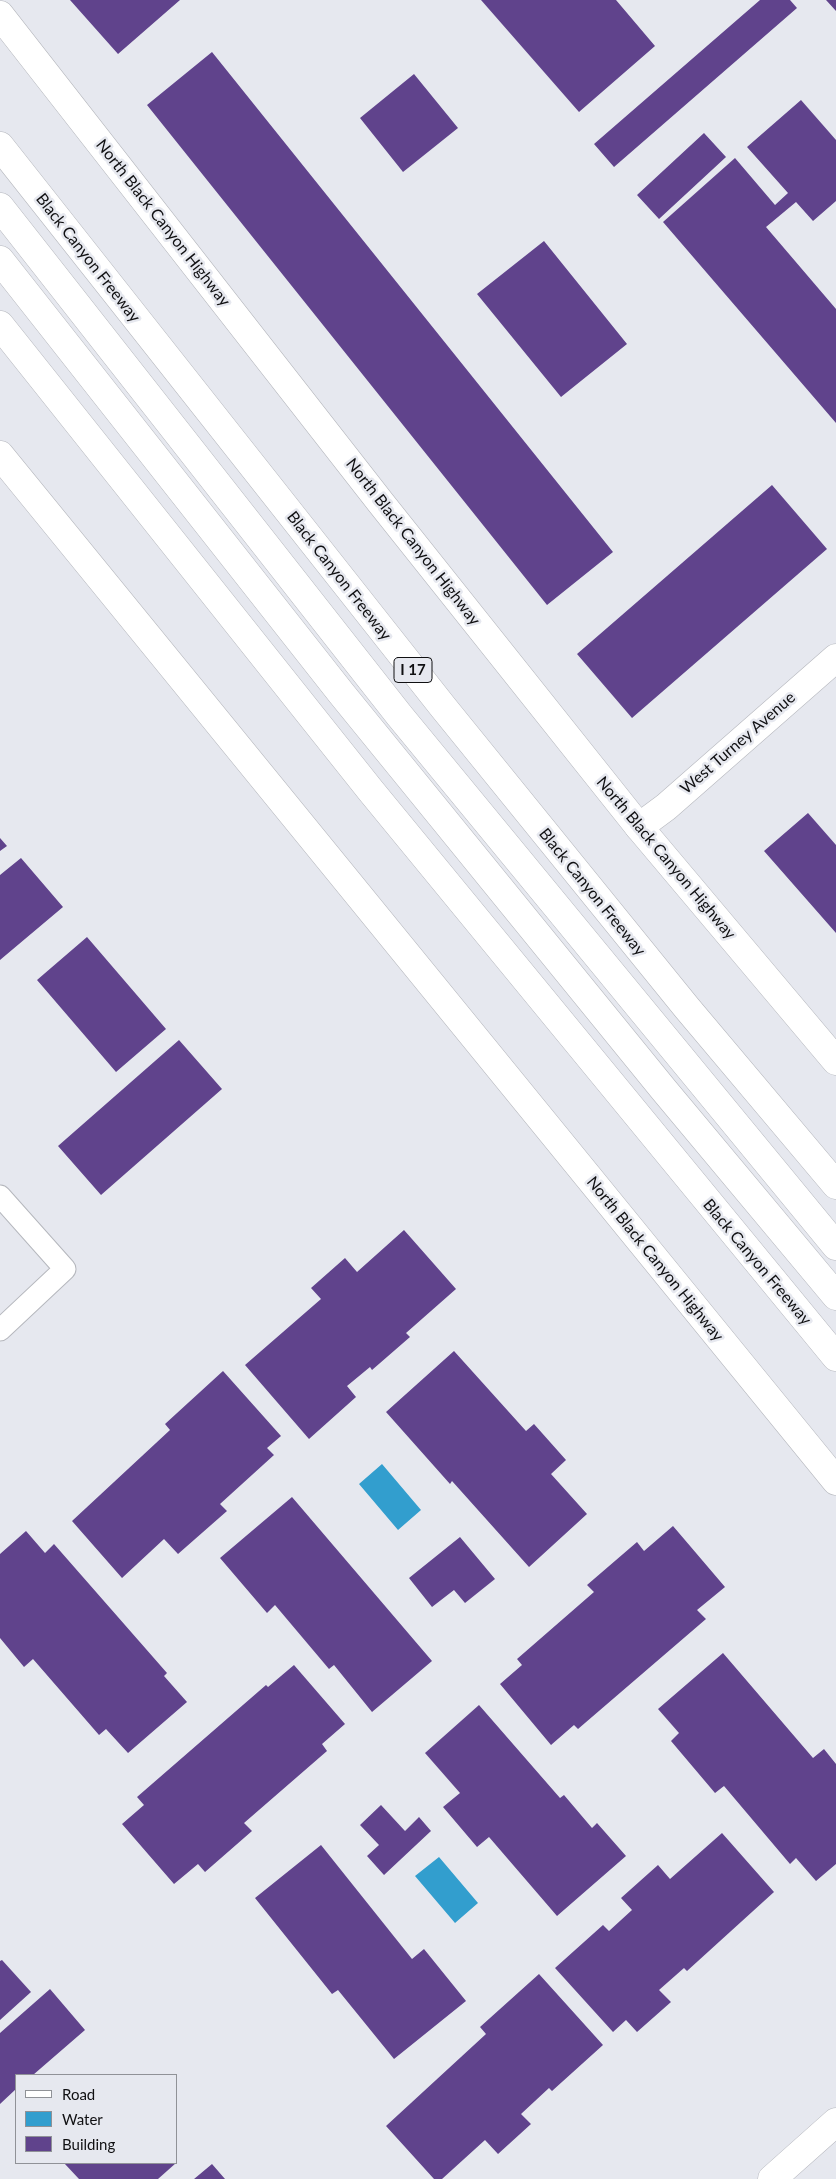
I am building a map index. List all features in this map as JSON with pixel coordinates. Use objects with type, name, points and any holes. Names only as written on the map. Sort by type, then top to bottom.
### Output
[{"type":"main road","name":"North Black Canyon Highway","points":[[0,15],[381,503],[640,827],[836,1061]]},
{"type":"main road","name":"Black Canyon Freeway","points":[[0,146],[449,715],[687,1008],[836,1185]]},
{"type":"main road","points":[[0,207],[399,715],[836,1246]]},
{"type":"main road","points":[[0,260],[341,693],[664,1090],[836,1296]]},
{"type":"main road","name":"Black Canyon Freeway","points":[[0,325],[371,791],[836,1357]]},
{"type":"main road","name":"North Black Canyon Highway","points":[[0,456],[836,1481]]},
{"type":"main road","name":"West Turney Avenue","points":[[640,827],[666,807],[836,658]]},
{"type":"main road","points":[[772,2179],[836,2122]]},
{"type":"lane","points":[[0,1196],[65,1269],[8,1312],[0,1330]]},
{"type":"water","points":[[382,1464],[421,1510],[398,1530],[359,1484]]},
{"type":"water","points":[[439,1857],[478,1903],[455,1923],[415,1876]]},
{"type":"building","points":[[70,0],[180,0],[118,54]]},
{"type":"building","points":[[481,0],[616,0],[655,46],[579,112]]},
{"type":"building","points":[[760,0],[790,0],[797,8],[614,167],[594,144]]},
{"type":"building","points":[[826,0],[836,0],[836,11]]},
{"type":"building","points":[[212,52],[613,552],[547,605],[147,105]]},
{"type":"building","points":[[414,74],[458,128],[403,172],[360,118]]},
{"type":"building","points":[[801,100],[836,140],[836,201],[813,221],[796,202],[766,227],[836,309],[836,423],[663,222],[735,158],[775,205],[788,193],[747,147]]},
{"type":"building","points":[[704,133],[726,157],[659,219],[637,195]]},
{"type":"building","points":[[544,241],[627,344],[561,397],[477,294]]},
{"type":"building","points":[[772,485],[827,549],[632,718],[577,654]]},
{"type":"building","points":[[808,813],[836,845],[836,933],[764,851]]},
{"type":"building","points":[[0,838],[7,846],[0,851]]},
{"type":"building","points":[[21,858],[63,907],[0,960],[0,875]]},
{"type":"building","points":[[87,937],[166,1029],[116,1072],[37,980]]},
{"type":"building","points":[[179,1040],[222,1089],[101,1195],[58,1146]]},
{"type":"building","points":[[404,1230],[456,1289],[406,1333],[410,1337],[372,1370],[370,1367],[347,1386],[356,1397],[309,1439],[245,1365],[321,1299],[311,1288],[345,1258],[357,1272]]},
{"type":"building","points":[[454,1351],[526,1431],[534,1424],[566,1460],[551,1474],[587,1514],[529,1567],[452,1481],[450,1484],[386,1412]]},
{"type":"building","points":[[223,1371],[281,1436],[267,1448],[274,1455],[220,1504],[227,1511],[178,1554],[164,1539],[122,1578],[72,1521],[170,1430],[165,1424]]},
{"type":"building","points":[[292,1497],[432,1661],[372,1712],[334,1665],[329,1669],[275,1605],[267,1613],[220,1558]]},
{"type":"building","points":[[673,1526],[725,1587],[697,1610],[706,1619],[578,1729],[574,1725],[551,1745],[500,1684],[522,1665],[517,1659],[594,1592],[587,1585],[637,1542],[644,1551]]},
{"type":"building","points":[[26,1531],[45,1553],[54,1544],[167,1673],[164,1676],[187,1702],[128,1753],[106,1729],[99,1735],[33,1659],[24,1667],[0,1638],[0,1554]]},
{"type":"building","points":[[460,1537],[495,1579],[465,1603],[454,1590],[432,1607],[409,1578]]},
{"type":"building","points":[[723,1653],[813,1758],[824,1749],[836,1764],[836,1864],[816,1881],[796,1858],[790,1864],[724,1786],[715,1793],[671,1741],[679,1733],[658,1709]]},
{"type":"building","points":[[294,1665],[345,1724],[322,1744],[327,1751],[244,1823],[252,1831],[205,1872],[198,1864],[174,1884],[122,1824],[144,1805],[137,1797],[266,1685],[268,1687]]},
{"type":"building","points":[[479,1705],[560,1798],[564,1795],[592,1828],[597,1823],[626,1856],[557,1916],[489,1837],[477,1847],[443,1807],[460,1793],[425,1753]]},
{"type":"building","points":[[381,1805],[405,1831],[419,1817],[431,1831],[384,1875],[367,1856],[379,1845],[360,1825]]},
{"type":"building","points":[[722,1833],[774,1892],[687,1971],[684,1968],[659,1990],[671,2002],[637,2032],[626,2020],[613,2032],[555,1968],[603,1925],[609,1931],[632,1910],[621,1898],[658,1865],[670,1879]]},
{"type":"building","points":[[321,1845],[412,1959],[424,1949],[466,2001],[394,2059],[338,1990],[332,1994],[255,1898]]},
{"type":"building","points":[[2,1960],[31,1992],[0,2020],[0,1961]]},
{"type":"building","points":[[539,1974],[603,2045],[552,2091],[549,2088],[521,2114],[531,2124],[498,2154],[485,2140],[442,2179],[434,2179],[386,2126],[486,2034],[480,2027]]},
{"type":"building","points":[[50,1989],[85,2030],[34,2074],[15,2074],[15,2090],[0,2104],[0,2033]]},
{"type":"building","points":[[65,2164],[175,2164],[158,2179],[79,2179]]},
{"type":"building","points":[[212,2164],[225,2179],[194,2179]]}]
